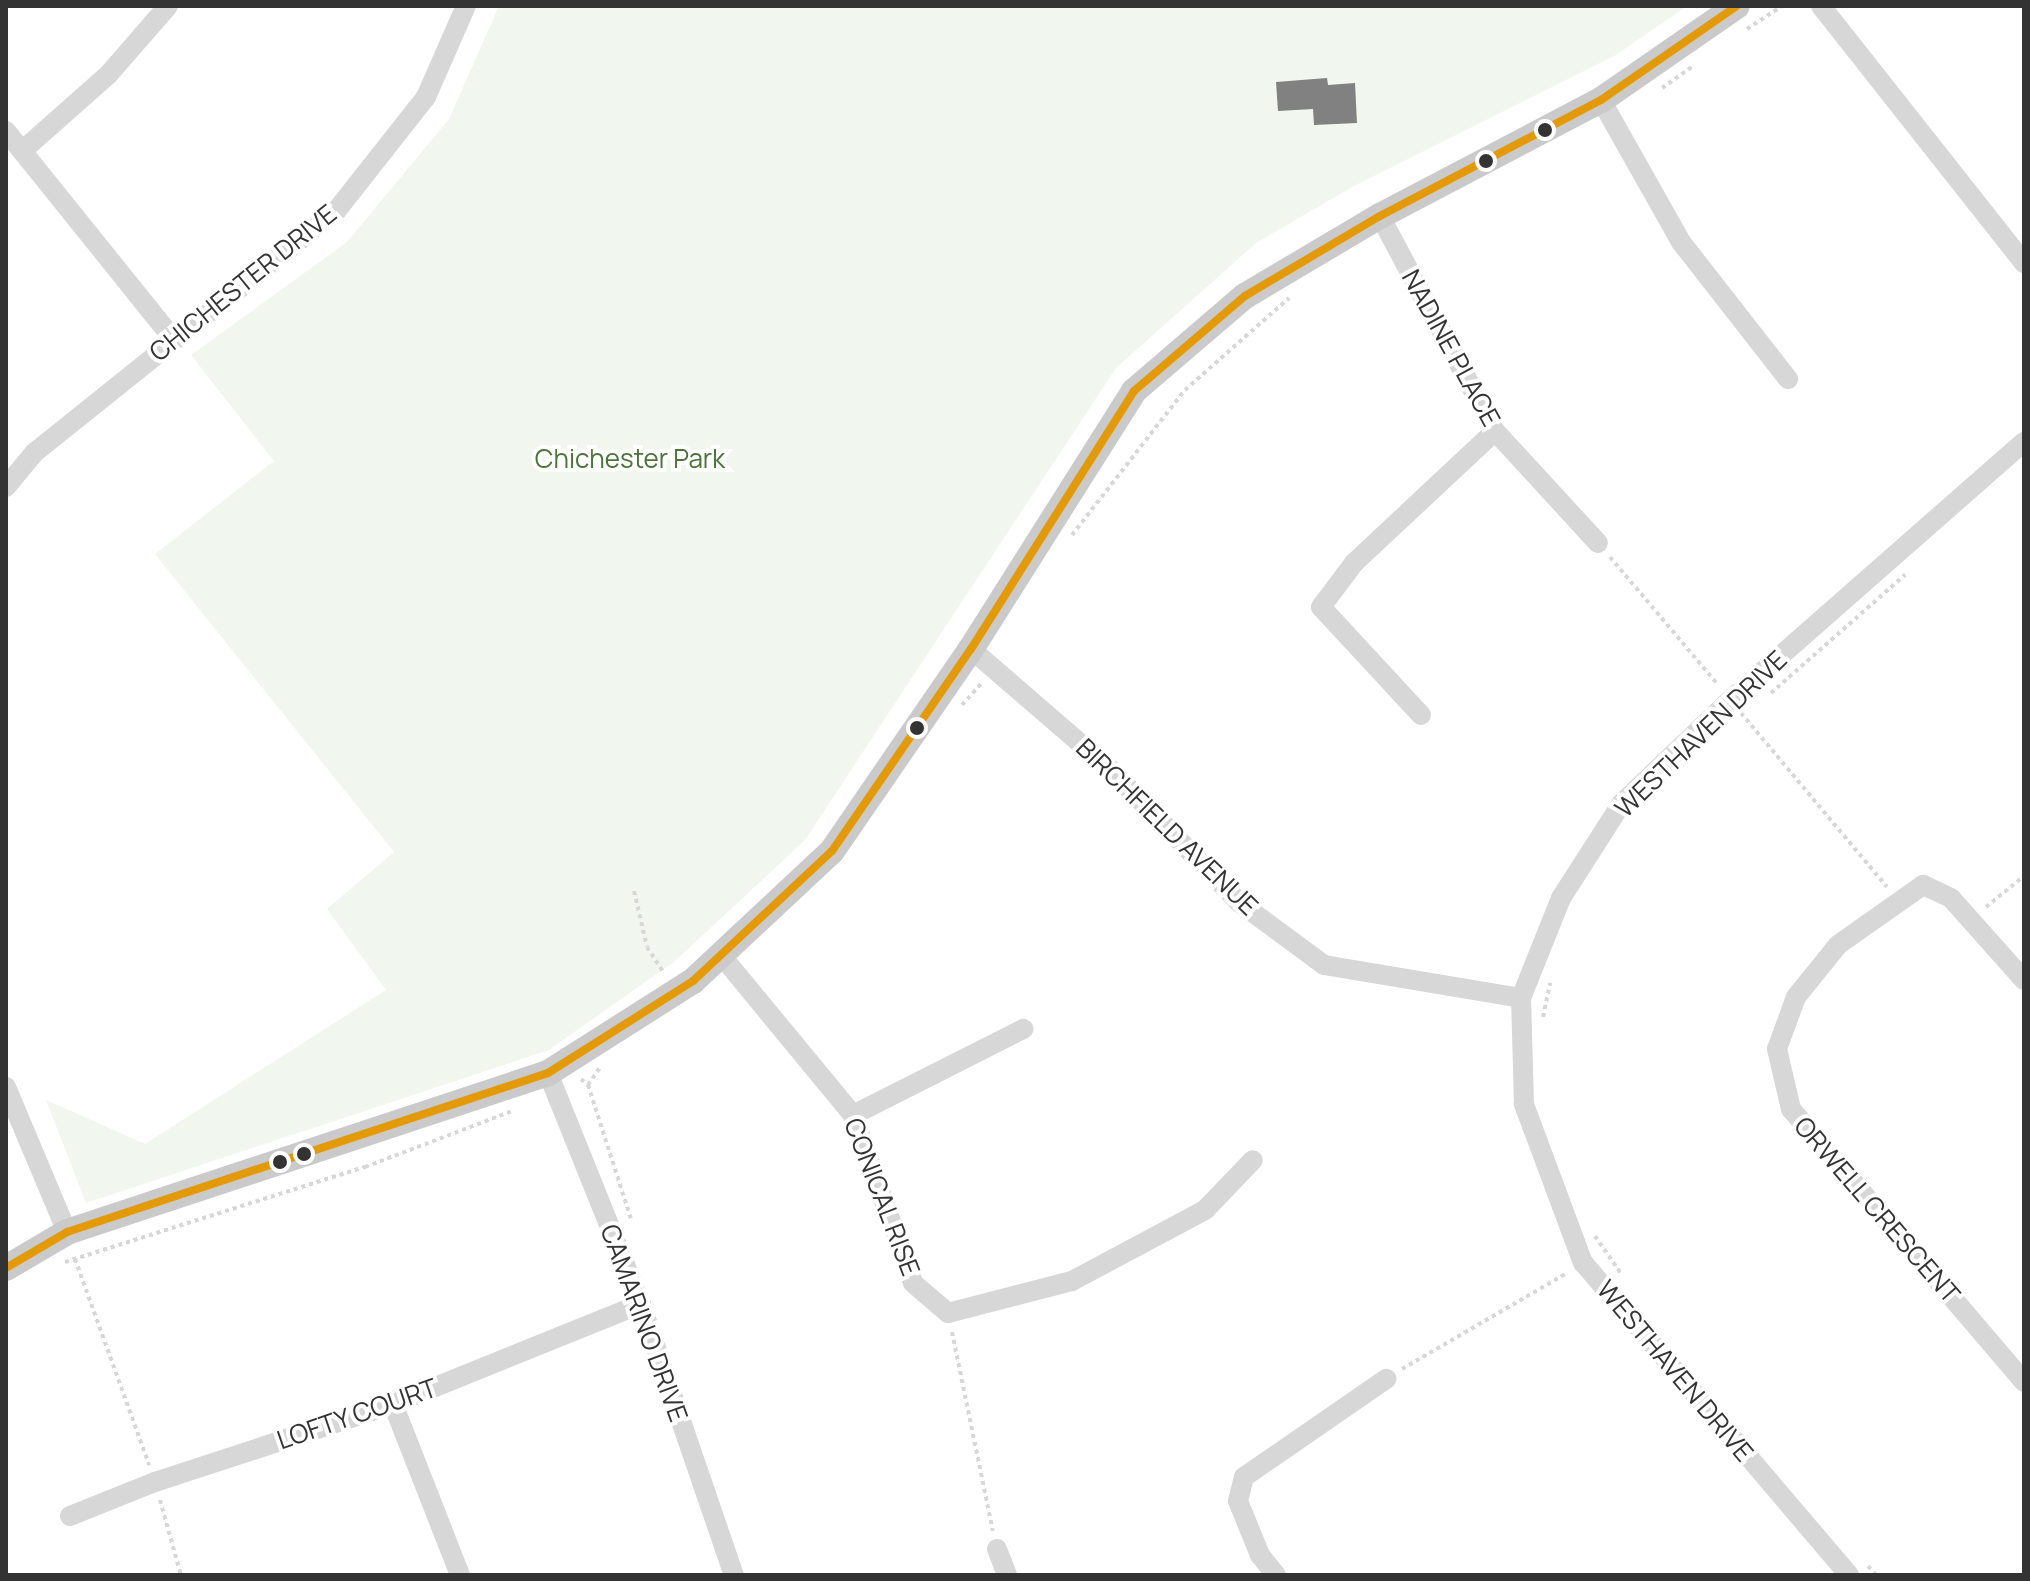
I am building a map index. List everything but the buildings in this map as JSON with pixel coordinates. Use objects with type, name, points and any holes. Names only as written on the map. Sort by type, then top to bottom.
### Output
[{"type":"main road","points":[[6,1250],[30,1238],[59,1235],[548,1073],[693,981],[832,851],[971,649],[1134,391],[1245,296],[1380,216],[1601,100],[1737,6]]},
{"type":"main road","points":[[6,1268],[38,1252],[59,1235]]},
{"type":"street","points":[[22,151],[108,75],[168,6]]},
{"type":"street","name":"CHICHESTER DRIVE","points":[[6,487],[34,453],[337,210],[426,97],[466,6]]},
{"type":"street","points":[[1821,6],[2024,263]]},
{"type":"street","points":[[1601,100],[1681,242],[1788,379]]},
{"type":"street","points":[[6,131],[174,340]]},
{"type":"street","name":"NADINE PLACE","points":[[1380,216],[1495,431],[1598,543]]},
{"type":"street","points":[[1421,715],[1321,607],[1354,563],[1495,431]]},
{"type":"street","name":"WESTHAVEN DRIVE","points":[[1857,1569],[1583,1263],[1524,1104],[1521,998],[1561,898],[1622,803],[1737,708],[2024,442]]},
{"type":"street","name":"BIRCHFIELD AVENUE","points":[[971,649],[1110,769],[1240,903],[1324,965],[1521,998]]},
{"type":"street","name":"ORWELL CRESCENT","points":[[2024,980],[1951,898],[1923,885],[1901,904],[1838,945],[1796,997],[1777,1049],[1791,1109],[2024,1382]]},
{"type":"street","name":"CONICAL RISE","points":[[721,955],[853,1115],[913,1283],[948,1313]]},
{"type":"street","points":[[853,1115],[1023,1029]]},
{"type":"street","name":"CAMARINO DRIVE","points":[[548,1073],[641,1304],[734,1575]]},
{"type":"street","points":[[6,1087],[59,1235]]},
{"type":"street","points":[[948,1313],[1072,1281],[1205,1210],[1253,1160]]},
{"type":"street","name":"LOFTY COURT","points":[[70,1516],[155,1482],[393,1404],[641,1304]]},
{"type":"street","points":[[1276,1575],[1260,1555],[1238,1501],[1244,1477],[1386,1379]]},
{"type":"street","points":[[393,1404],[460,1575]]},
{"type":"street","points":[[997,1549],[1007,1575]]},
{"type":"path","points":[[1598,543],[1901,904]]},
{"type":"path","points":[[1767,697],[1907,574]]},
{"type":"path","points":[[1737,708],[1755,706]]},
{"type":"path","points":[[1731,727],[1737,708]]},
{"type":"path","points":[[1972,919],[2024,876]]},
{"type":"path","points":[[634,891],[647,947],[665,974]]},
{"type":"path","points":[[1543,1029],[1553,970]]},
{"type":"path","points":[[1591,1230],[1623,1277]]},
{"type":"path","points":[[75,1259],[155,1482],[181,1575]]},
{"type":"path","points":[[1386,1379],[1583,1263]]},
{"type":"path","points":[[948,1313],[997,1549]]},
{"type":"path","points":[[1857,1569],[1876,1575]]},
{"type":"green space","name":"Chichester Park","points":[[499,6],[1687,6],[1616,55],[1354,186],[1256,243],[1116,368],[805,840],[675,961],[549,1050],[86,1203],[46,1100],[145,1144],[386,990],[327,909],[394,852],[155,554],[274,461],[191,355],[347,242],[449,119]]},
{"type":"transit line","points":[[6,1268],[67,1232],[548,1073],[693,981],[832,851],[971,649],[1134,391],[1245,296],[1380,216],[1601,100],[1737,6]]}]
